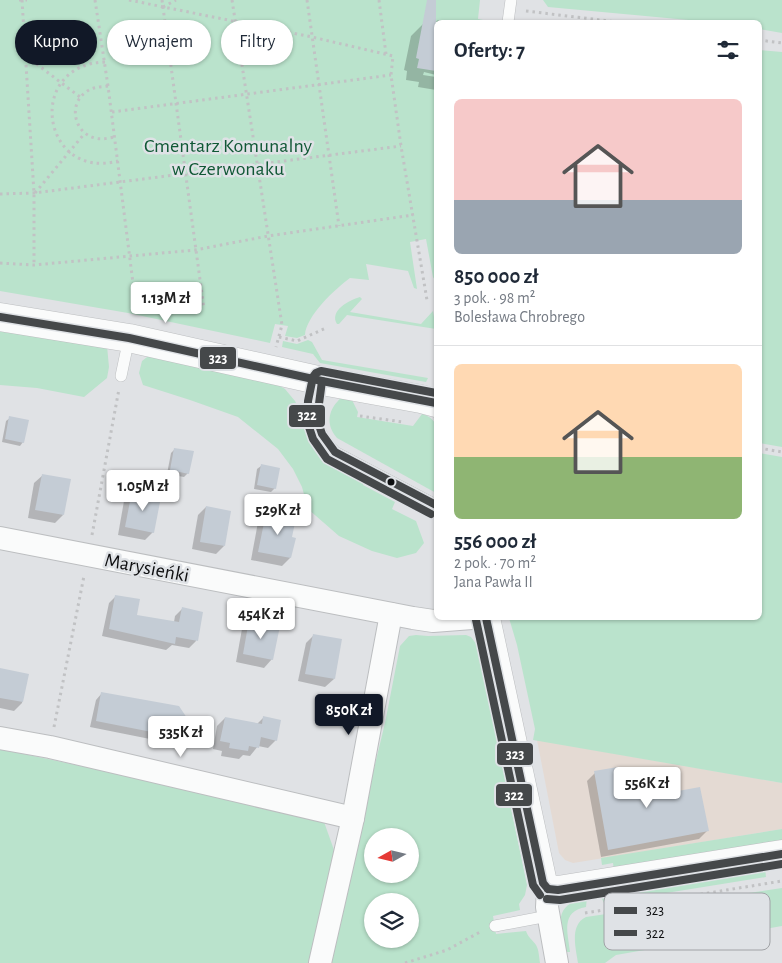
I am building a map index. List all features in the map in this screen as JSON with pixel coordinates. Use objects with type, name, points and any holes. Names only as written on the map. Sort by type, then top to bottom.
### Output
[{"type":"street","points":[[0,317],[129,338],[322,381],[434,402]]},
{"type":"street","name":"Marysieńki","points":[[0,538],[391,614],[433,621],[446,620]]},
{"type":"street","points":[[320,963],[353,818],[391,614]]},
{"type":"street","points":[[486,620],[543,882],[548,889],[547,907],[556,963]]},
{"type":"street","points":[[0,738],[59,749],[353,818]]},
{"type":"street","points":[[548,889],[558,890],[782,854]]},
{"type":"lane","points":[[508,20],[511,5]]},
{"type":"lane","points":[[121,376],[129,338]]},
{"type":"lane","points":[[322,381],[316,415],[318,430],[325,442],[335,452],[434,504]]},
{"type":"lane","points":[[494,926],[548,916]]},
{"type":"path","points":[[22,20],[20,0],[26,0]]},
{"type":"path","points":[[95,0],[112,112],[136,299]]},
{"type":"path","points":[[129,0],[225,20]]},
{"type":"path","points":[[162,0],[204,309]]},
{"type":"path","points":[[163,7],[176,0]]},
{"type":"path","points":[[232,0],[235,20]]},
{"type":"path","points":[[307,0],[339,226]]},
{"type":"path","points":[[379,0],[386,54]]},
{"type":"path","points":[[511,5],[605,20]]},
{"type":"path","points":[[293,33],[393,56],[392,75],[401,146],[427,300]]},
{"type":"path","points":[[762,40],[782,43]]},
{"type":"path","points":[[105,62],[80,67],[66,77],[53,98],[51,115],[54,132],[69,152],[82,160],[96,164],[118,161]]},
{"type":"path","points":[[26,65],[34,193],[34,265]]},
{"type":"path","points":[[37,65],[80,97]]},
{"type":"path","points":[[242,65],[282,325],[270,370]]},
{"type":"path","points":[[112,112],[392,75]]},
{"type":"path","points":[[108,86],[92,88],[80,97],[76,106],[75,118],[77,124],[85,133],[95,138],[115,137]]},
{"type":"path","points":[[34,193],[85,133]]},
{"type":"path","points":[[0,194],[34,193],[401,146]]},
{"type":"path","points":[[0,263],[34,265],[195,250],[268,236],[412,215]]},
{"type":"path","points":[[279,337],[297,341],[326,328]]},
{"type":"path","points":[[762,449],[782,452]]},
{"type":"path","points":[[708,893],[782,881]]},
{"type":"path","points":[[585,913],[604,910]]},
{"type":"path","points":[[405,963],[447,950],[472,935],[494,926]]},
{"type":"shaded area","points":[[537,740],[782,783],[782,829],[573,863],[565,860],[559,853]]},
{"type":"green space","name":"Cmentarz Komunalny w Czerwonaku","points":[[0,0],[480,0],[478,19],[483,20],[434,20],[434,279],[426,239],[410,242],[417,289],[414,288],[408,271],[366,264],[369,280],[350,278],[344,283],[329,296],[310,320],[305,335],[297,338],[285,336],[288,326],[275,324],[270,343],[128,313],[0,291]]},
{"type":"green space","points":[[543,0],[782,0],[782,33],[762,30],[762,20],[688,20],[548,7]]},
{"type":"green space","points":[[762,50],[782,52],[782,447],[762,444]]},
{"type":"green space","points":[[360,297],[362,299],[350,312],[421,324],[433,311],[434,329],[347,315],[337,324],[335,319],[338,311]]},
{"type":"green space","points":[[0,328],[107,346],[109,367],[107,378],[84,397],[37,388],[0,385]]},
{"type":"green space","points":[[308,340],[312,342],[322,360],[428,378],[426,382],[320,363],[313,354],[282,347],[283,341],[297,344]]},
{"type":"green space","points":[[151,354],[273,382],[285,389],[295,401],[301,413],[313,445],[325,459],[364,481],[363,485],[395,502],[392,509],[416,521],[424,543],[416,553],[397,558],[372,551],[339,536],[308,509],[302,487],[293,469],[278,449],[238,417],[143,385],[139,373],[142,361]]},
{"type":"green space","points":[[342,397],[352,400],[358,412],[357,417],[413,426],[422,414],[432,419],[434,422],[434,492],[337,438],[331,427],[330,417],[337,402]]},
{"type":"green space","points":[[762,454],[782,457],[782,783],[533,740],[535,729],[517,645],[510,620],[762,620]]},
{"type":"green space","points":[[416,635],[466,635],[471,637],[477,645],[527,885],[525,895],[519,904],[520,910],[493,916],[496,934],[526,931],[537,947],[540,963],[327,963],[385,723],[400,646],[409,636]]},
{"type":"green space","points":[[0,749],[300,812],[323,819],[334,850],[334,873],[312,963],[0,963]]},
{"type":"green space","points":[[782,829],[782,844],[614,870],[613,863],[602,865],[601,858]]},
{"type":"green space","points":[[765,868],[766,877],[666,893],[612,893]]},
{"type":"green space","points":[[782,888],[782,926],[770,928],[770,893],[748,893]]},
{"type":"green space","points":[[604,894],[604,903],[600,895]]},
{"type":"green space","points":[[587,897],[586,907],[572,913],[569,918],[567,930],[570,952],[565,952],[561,924],[563,911],[568,905]]},
{"type":"green space","points":[[604,914],[604,950],[645,950],[616,955],[605,963],[578,963],[575,931],[577,926],[586,917]]},
{"type":"building","points":[[427,0],[436,0],[434,71],[417,68],[419,59],[416,58]]},
{"type":"building","points":[[9,416],[29,420],[24,443],[5,439]]},
{"type":"building","points":[[174,448],[194,451],[189,474],[170,470]]},
{"type":"building","points":[[261,464],[280,468],[276,489],[257,485]]},
{"type":"building","points":[[42,474],[71,479],[64,515],[35,510]]},
{"type":"building","points":[[132,491],[161,497],[154,533],[125,527]]},
{"type":"building","points":[[206,506],[231,511],[225,546],[200,542]]},
{"type":"building","points":[[266,513],[296,518],[292,537],[296,538],[291,558],[258,552]]},
{"type":"building","points":[[115,595],[140,599],[137,615],[179,622],[182,607],[203,612],[198,641],[176,637],[175,644],[109,629]]},
{"type":"building","points":[[249,620],[280,626],[273,660],[243,654]]},
{"type":"building","points":[[313,634],[342,639],[335,679],[305,674]]},
{"type":"building","points":[[0,668],[29,674],[23,702],[0,698]]},
{"type":"building","points":[[101,692],[179,706],[191,724],[184,728],[182,738],[96,721]]},
{"type":"building","points":[[263,716],[281,720],[277,741],[261,737],[259,748],[249,746],[248,751],[229,748],[230,743],[220,741],[225,717],[262,724]]},
{"type":"building","points":[[618,767],[619,773],[634,771],[634,777],[653,774],[654,782],[676,778],[678,791],[700,787],[709,831],[608,850],[594,771]]},
{"type":"transit line","name":"323","points":[[0,317],[129,338],[322,381],[434,403]]},
{"type":"transit line","name":"322","points":[[431,514],[327,459],[313,439],[307,421],[308,401],[313,377],[321,371],[434,393]]},
{"type":"transit line","name":"323","points":[[322,381],[317,419],[322,434],[335,452],[434,504]]},
{"type":"transit line","name":"322","points":[[476,620],[533,885],[540,895]]},
{"type":"transit line","name":"323","points":[[486,620],[543,883],[548,889]]},
{"type":"transit line","name":"323","points":[[548,889],[558,890],[782,854]]},
{"type":"transit line","name":"322","points":[[547,899],[560,900],[782,864]]}]
